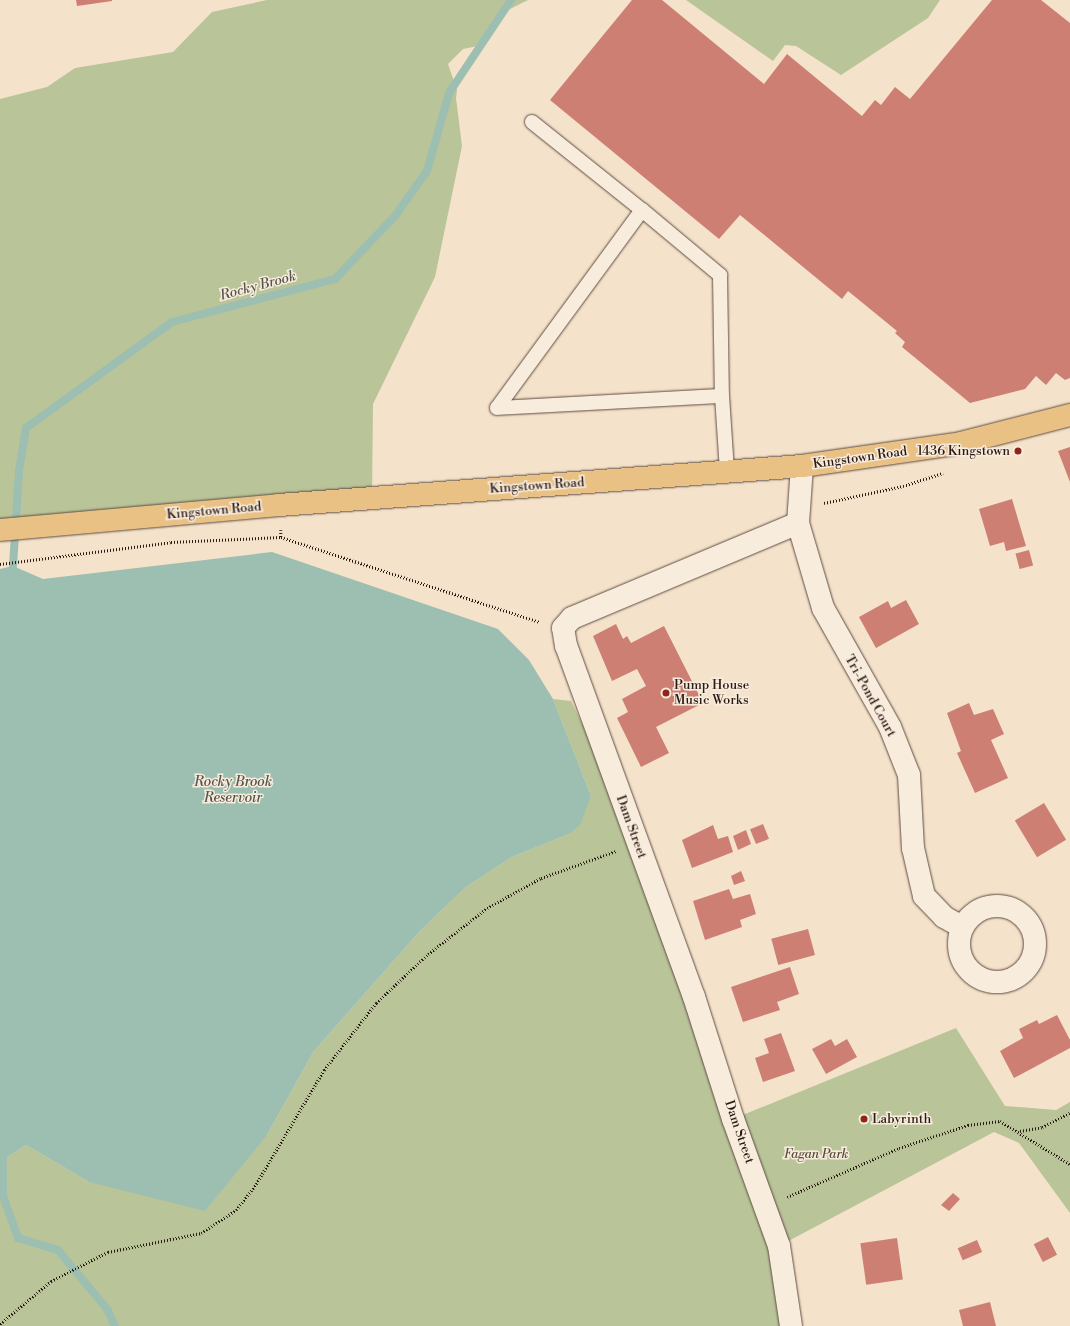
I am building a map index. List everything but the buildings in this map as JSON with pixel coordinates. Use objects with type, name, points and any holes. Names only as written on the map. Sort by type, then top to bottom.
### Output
[{"type":"main road","name":"Kingstown Road","points":[[0,530],[279,505],[802,466],[961,443],[1070,415]]},
{"type":"street","points":[[563,628],[572,618],[798,523],[802,466]]},
{"type":"street","name":"Tri-Pond Court","points":[[798,523],[823,608],[858,675],[890,727],[909,775],[914,848],[924,896],[944,917],[962,927]]},
{"type":"street","name":"Dam Street","points":[[563,628],[566,646],[694,997],[779,1246],[791,1326]]},
{"type":"lane","points":[[532,122],[720,275],[722,396],[727,472]]},
{"type":"lane","points":[[642,210],[497,408],[722,396]]},
{"type":"path","points":[[798,523],[827,501],[903,486],[946,472]]},
{"type":"path","points":[[279,505],[281,537]]},
{"type":"path","points":[[0,564],[171,542],[281,537],[516,617],[563,628]]},
{"type":"path","points":[[0,1324],[51,1281],[108,1252],[201,1233],[236,1210],[256,1184],[324,1070],[376,1003],[428,954],[487,908],[541,878],[637,843]]},
{"type":"path","points":[[1019,1131],[1042,1127],[1070,1113]]},
{"type":"path","points":[[765,1208],[840,1172],[968,1125],[1000,1121],[1019,1131],[1070,1164]]},
{"type":"green space","points":[[267,0],[528,0],[500,14],[483,45],[463,49],[448,64],[457,90],[456,98],[462,146],[435,277],[373,404],[372,498],[0,531],[0,99],[47,87],[75,68],[173,52],[212,12]]},
{"type":"green space","points":[[686,0],[940,0],[928,18],[841,75],[796,46],[785,45],[773,61]]},
{"type":"green space","name":"Fagan Park","points":[[553,699],[571,701],[632,825],[733,1119],[956,1028],[1005,1106],[1056,1110],[1070,1102],[1070,1213],[1019,1143],[994,1132],[779,1246],[789,1326],[0,1326],[0,1166],[3,1160],[26,1145],[89,1182],[267,1135],[314,1051],[420,931],[466,887],[512,857],[569,834],[591,796]]},
{"type":"water","name":"Rocky Brook Reservoir","points":[[272,552],[498,629],[529,660],[553,699],[591,796],[580,825],[569,834],[512,857],[466,887],[420,931],[314,1051],[267,1135],[205,1211],[89,1182],[26,1145],[3,1160],[0,1166],[0,569],[13,566],[43,579]]},
{"type":"waterway","name":"Rocky Brook","points":[[13,566],[19,471],[26,428],[172,322],[335,279],[395,216],[427,171],[449,93],[511,0]]},
{"type":"waterway","points":[[3,1160],[3,1196],[18,1238],[58,1250],[107,1309],[115,1326]]},
{"type":"place","name":"1436 Kingstown","points":[[1018,451]]},
{"type":"place","name":"Pump House Music Works","points":[[666,693]]},
{"type":"place","name":"Labyrinth","points":[[864,1119]]}]
